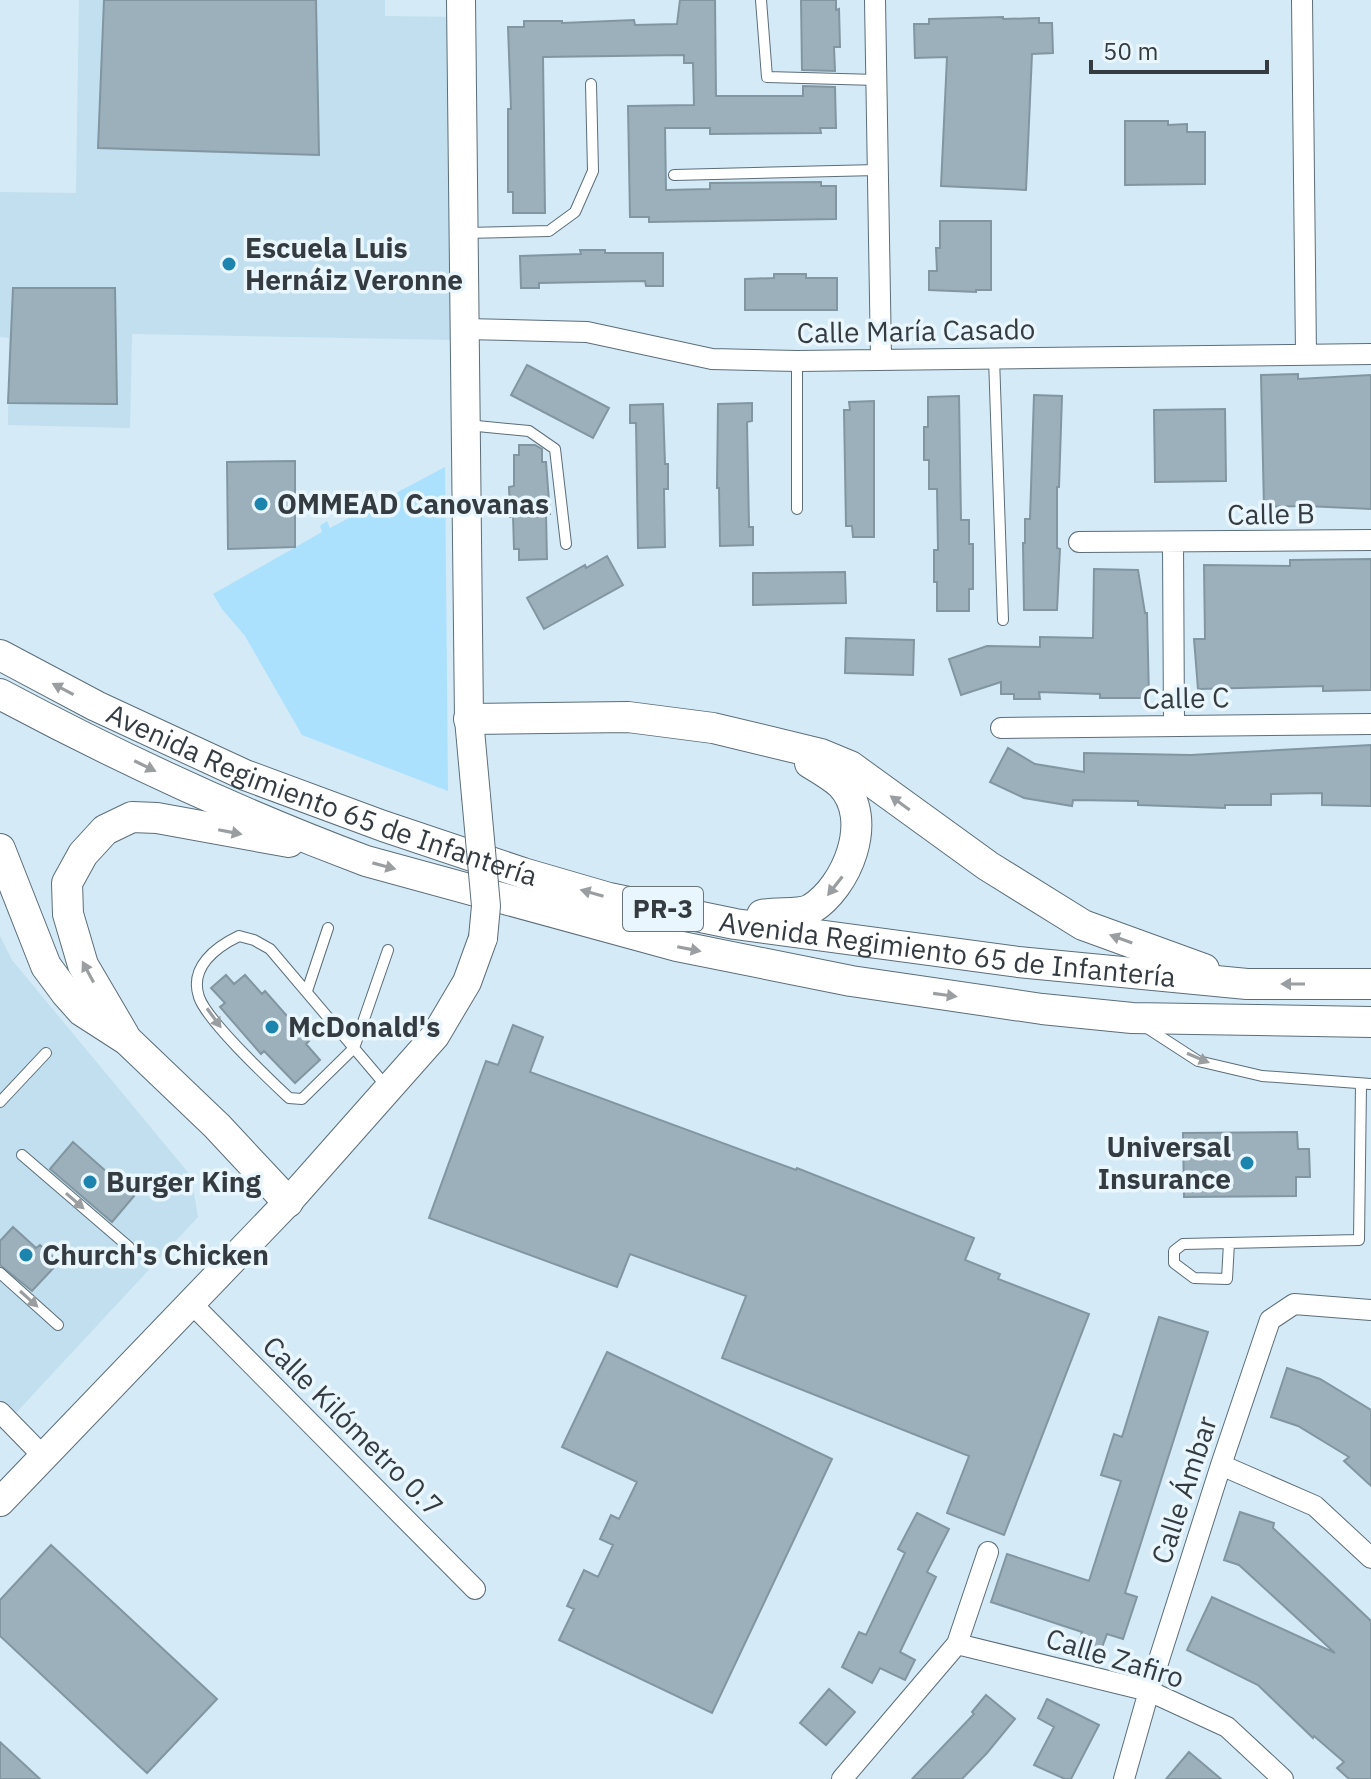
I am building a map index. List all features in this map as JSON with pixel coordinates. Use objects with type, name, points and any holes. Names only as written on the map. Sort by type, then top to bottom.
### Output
[{"type":"main road","points":[[0,1502],[288,1202],[435,1036],[467,982],[483,938],[486,906],[469,719],[461,0]]},
{"type":"main road","name":"Avenida Regimiento 65 de Infantería","points":[[0,655],[96,706],[245,775],[369,821],[523,873],[609,898],[735,924],[1018,962],[1247,984],[1371,984]]},
{"type":"main road","name":"Avenida Regimiento 65 de Infantería","points":[[0,694],[177,782],[316,843],[366,861],[677,946],[851,981],[1042,1009],[1132,1018],[1371,1022]]},
{"type":"main road","points":[[469,719],[628,717],[713,728],[821,754],[850,766],[988,866],[1083,925],[1247,984]]},
{"type":"main road","points":[[735,924],[775,911],[807,911],[829,895],[844,874],[854,848],[853,804],[842,785],[774,741]]},
{"type":"main road","points":[[127,1040],[83,965],[68,914],[67,883],[83,854],[105,830],[132,817],[157,818],[276,841],[316,843]]},
{"type":"main road","points":[[0,849],[46,966],[82,1011],[127,1040],[217,1126],[288,1202]]},
{"type":"street","points":[[875,0],[881,358]]},
{"type":"street","points":[[1302,0],[1306,355]]},
{"type":"street","name":"Calle María Casado","points":[[465,329],[587,332],[712,359],[797,361],[1371,354]]},
{"type":"street","name":"Calle B","points":[[1079,542],[1371,540]]},
{"type":"street","points":[[1173,543],[1174,726]]},
{"type":"street","name":"Calle C","points":[[1001,728],[1371,724]]},
{"type":"street","name":"Calle Kilómetro 0.7","points":[[191,1303],[475,1589]]},
{"type":"street","name":"Calle Ámbar","points":[[1124,1779],[1149,1691],[1270,1320],[1294,1304],[1371,1310]]},
{"type":"street","points":[[0,1412],[43,1456]]},
{"type":"street","points":[[1221,1465],[1315,1506],[1371,1558]]},
{"type":"street","points":[[842,1779],[957,1644],[988,1552]]},
{"type":"street","name":"Calle Zafiro","points":[[957,1644],[1149,1691],[1227,1727],[1283,1779]]},
{"type":"lane","points":[[761,0],[767,77],[877,80]]},
{"type":"lane","points":[[463,233],[549,231],[575,212],[593,171],[591,84]]},
{"type":"lane","points":[[674,175],[877,170]]},
{"type":"lane","points":[[994,358],[1003,620]]},
{"type":"lane","points":[[797,361],[797,509]]},
{"type":"lane","points":[[465,425],[529,431],[555,449],[566,544]]},
{"type":"lane","points":[[307,991],[328,928]]},
{"type":"lane","points":[[388,950],[354,1048],[302,1099],[289,1098],[222,1029],[199,997],[198,983],[202,965],[218,946],[239,936],[254,940],[270,949],[307,991],[354,1048],[389,1089]]},
{"type":"lane","points":[[1132,1018],[1198,1061],[1262,1076],[1366,1084],[1359,1240],[1183,1244],[1174,1251],[1174,1263],[1194,1278],[1227,1279],[1229,1243]]},
{"type":"lane","points":[[0,1102],[46,1053]]},
{"type":"lane","points":[[22,1155],[129,1247]]},
{"type":"lane","points":[[0,1273],[58,1325]]},
{"type":"shaded area","name":"Escuela Luis Hernáiz Veronne","points":[[79,0],[385,0],[385,16],[461,17],[456,340],[132,334],[130,428],[8,425],[9,338],[0,337],[0,192],[76,193]]},
{"type":"shaded area","points":[[445,467],[448,791],[302,735],[245,636],[213,594],[322,532],[320,526],[327,521],[330,528]]},
{"type":"shaded area","points":[[0,936],[12,960],[191,1176],[198,1217],[0,1430]]},
{"type":"building","points":[[104,0],[316,0],[319,155],[98,148]]},
{"type":"building","points":[[680,0],[715,0],[716,96],[803,96],[803,86],[835,87],[836,128],[820,128],[821,133],[710,134],[710,128],[665,128],[666,190],[710,189],[710,183],[821,182],[821,186],[836,186],[836,219],[649,222],[649,217],[630,217],[628,106],[694,105],[693,63],[684,63],[684,55],[543,57],[545,213],[513,213],[513,192],[508,192],[508,109],[511,109],[508,27],[524,27],[524,21],[634,20],[635,25],[677,24]]},
{"type":"building","points":[[801,0],[836,0],[840,47],[834,47],[835,71],[802,70]]},
{"type":"building","points":[[1039,18],[1039,23],[1052,23],[1053,53],[1032,54],[1026,190],[941,186],[947,57],[915,58],[914,24],[929,24],[929,19]]},
{"type":"building","points":[[1125,121],[1168,121],[1168,125],[1187,124],[1187,132],[1205,132],[1205,184],[1125,185]]},
{"type":"building","points":[[940,221],[991,221],[991,290],[929,290],[929,271],[937,271]]},
{"type":"building","points":[[580,250],[663,253],[663,286],[646,286],[645,281],[539,283],[539,288],[521,288],[520,256],[581,254]]},
{"type":"building","points":[[774,274],[837,278],[837,310],[745,310],[745,279],[774,278]]},
{"type":"building","points":[[13,288],[115,288],[117,404],[8,403]]},
{"type":"building","points":[[527,365],[609,408],[593,438],[511,395]]},
{"type":"building","points":[[1298,374],[1298,379],[1371,375],[1371,509],[1264,507],[1261,375]]},
{"type":"building","points":[[1034,395],[1062,396],[1057,487],[1057,548],[1060,549],[1057,610],[1024,610],[1023,543],[1025,519],[1030,519]]},
{"type":"building","points":[[959,396],[961,520],[969,520],[969,544],[973,544],[973,589],[969,589],[969,611],[937,611],[934,550],[938,550],[937,489],[929,489],[929,460],[924,460],[924,427],[928,427],[928,397]]},
{"type":"building","points":[[874,401],[874,537],[853,537],[852,526],[846,526],[844,410],[850,410],[849,402]]},
{"type":"building","points":[[752,403],[752,421],[747,422],[749,527],[753,527],[753,545],[720,546],[718,404]]},
{"type":"building","points":[[663,404],[665,464],[668,464],[668,489],[664,489],[665,547],[638,548],[636,423],[630,423],[630,405]]},
{"type":"building","points":[[1225,409],[1226,481],[1155,482],[1154,410]]},
{"type":"building","points":[[519,445],[535,445],[542,449],[542,462],[546,462],[550,514],[546,514],[547,559],[519,560],[519,549],[514,549],[509,487],[514,486],[514,455],[519,455]]},
{"type":"building","name":"OMMEAD Canovanas","points":[[295,461],[295,547],[228,549],[227,462]]},
{"type":"building","points":[[607,556],[623,585],[544,629],[527,598]]},
{"type":"building","points":[[1371,559],[1371,690],[1323,691],[1323,686],[1198,689],[1194,639],[1205,639],[1204,565],[1290,566],[1290,560]]},
{"type":"building","points":[[1094,569],[1138,570],[1147,613],[1149,698],[1100,698],[1100,694],[1039,692],[1040,699],[1014,699],[1014,694],[1001,694],[1001,682],[961,695],[949,659],[987,646],[1040,647],[1040,637],[1093,638]]},
{"type":"building","points":[[845,572],[846,603],[753,605],[753,573]]},
{"type":"building","points":[[846,638],[914,640],[913,675],[845,673]]},
{"type":"building","points":[[1371,745],[1371,806],[1322,805],[1322,793],[1271,794],[1271,805],[1225,805],[1225,808],[1138,805],[1138,801],[1073,800],[1072,806],[1024,798],[990,782],[1008,748],[1035,764],[1084,772],[1084,753],[1191,755]]},
{"type":"building","name":"McDonald's","points":[[226,975],[234,984],[245,975],[262,994],[265,991],[309,1041],[306,1044],[320,1060],[295,1083],[264,1051],[261,1054],[220,1007],[225,1003],[211,988]]},
{"type":"building","points":[[513,1025],[543,1037],[530,1072],[797,1168],[974,1238],[965,1260],[1000,1274],[998,1279],[1089,1314],[1004,1535],[947,1513],[969,1456],[722,1358],[746,1296],[630,1254],[617,1287],[429,1218],[486,1061],[498,1065]]},
{"type":"building","name":"Universal Insurance","points":[[1297,1132],[1298,1149],[1309,1149],[1310,1177],[1296,1177],[1296,1196],[1184,1197],[1183,1133]]},
{"type":"building","name":"Burger King","points":[[73,1142],[134,1196],[112,1222],[50,1169]]},
{"type":"building","name":"Church's Chicken","points":[[13,1227],[36,1248],[40,1245],[59,1262],[32,1291],[0,1265],[0,1241]]},
{"type":"building","points":[[1159,1317],[1208,1332],[1125,1593],[1137,1597],[1123,1639],[1107,1634],[1101,1650],[1079,1643],[1082,1632],[991,1602],[1007,1554],[1089,1581],[1121,1481],[1101,1475],[1114,1434],[1122,1437]]},
{"type":"building","points":[[607,1352],[832,1459],[712,1713],[559,1640],[574,1609],[567,1606],[584,1570],[598,1577],[613,1545],[600,1539],[611,1515],[619,1519],[637,1482],[562,1447]]},
{"type":"building","points":[[1287,1368],[1320,1379],[1371,1410],[1371,1486],[1344,1461],[1349,1457],[1298,1426],[1271,1417]]},
{"type":"building","points":[[1240,1512],[1274,1523],[1273,1528],[1371,1621],[1371,1779],[1349,1779],[1337,1768],[1344,1762],[1313,1738],[1258,1685],[1187,1650],[1212,1597],[1335,1653],[1239,1565],[1224,1560]]},
{"type":"building","points":[[917,1513],[949,1529],[927,1572],[936,1577],[900,1652],[915,1660],[905,1680],[880,1668],[872,1683],[842,1667],[859,1632],[866,1635],[905,1553],[898,1549]]},
{"type":"building","points":[[51,1545],[217,1699],[147,1773],[0,1636],[0,1600]]},
{"type":"building","points":[[829,1689],[855,1712],[826,1745],[800,1723]]},
{"type":"building","points":[[986,1695],[1015,1719],[987,1753],[962,1779],[912,1779],[974,1714],[972,1712]]},
{"type":"building","points":[[1047,1699],[1099,1725],[1071,1779],[1034,1765],[1054,1727],[1038,1718]]},
{"type":"building","points":[[0,1742],[40,1779],[0,1779]]},
{"type":"building","points":[[1189,1752],[1221,1779],[1166,1779]]},
{"type":"place","name":"Escuela Luis Hernáiz Veronne","points":[[229,264]]},
{"type":"place","name":"OMMEAD Canovanas","points":[[261,504]]},
{"type":"place","name":"McDonald's","points":[[272,1027]]},
{"type":"place","name":"Universal Insurance","points":[[1247,1163]]},
{"type":"place","name":"Burger King","points":[[90,1182]]},
{"type":"place","name":"Church's Chicken","points":[[26,1255]]}]
